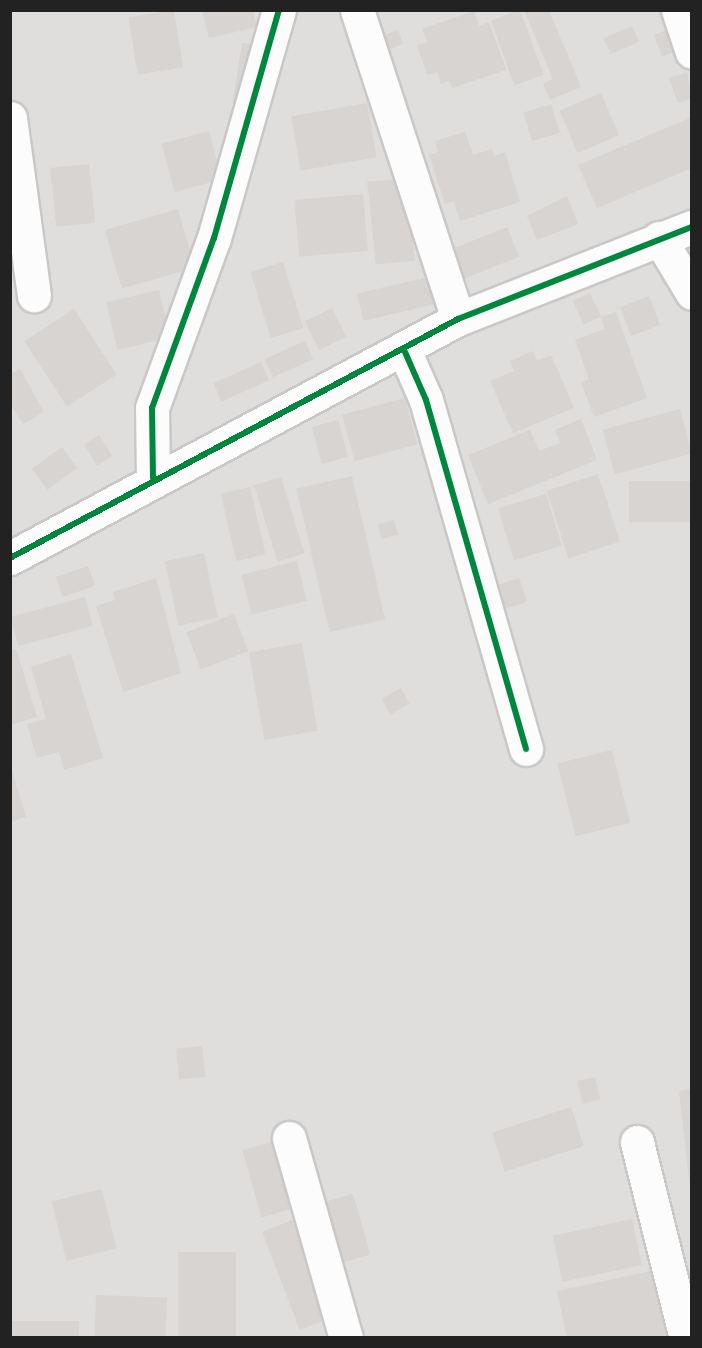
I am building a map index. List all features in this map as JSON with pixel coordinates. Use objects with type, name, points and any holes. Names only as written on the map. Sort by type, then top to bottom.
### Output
[{"type":"street","points":[[153,478],[152,408],[214,238],[279,10]]},
{"type":"street","points":[[357,10],[458,319]]},
{"type":"street","points":[[678,10],[692,52]]},
{"type":"street","points":[[10,118],[34,295]]},
{"type":"street","points":[[10,558],[153,478],[405,352],[458,319],[659,238],[692,227]]},
{"type":"street","points":[[659,238],[692,293]]},
{"type":"street","points":[[405,352],[426,400],[526,748]]},
{"type":"street","points":[[289,1138],[346,1338]]},
{"type":"street","points":[[637,1142],[686,1338]]},
{"type":"shaded area","points":[[11,11],[691,11],[691,1337],[11,1337]]},
{"type":"building","points":[[174,10],[183,67],[138,74],[129,17]]},
{"type":"building","points":[[202,10],[253,10],[257,27],[209,38]]},
{"type":"building","points":[[520,10],[544,75],[514,85],[491,21]]},
{"type":"building","points":[[524,10],[549,10],[581,87],[550,100],[543,84],[553,79]]},
{"type":"building","points":[[474,11],[479,26],[489,22],[506,70],[452,88],[449,81],[441,84],[437,72],[427,75],[417,45],[427,42],[422,29]]},
{"type":"building","points":[[632,26],[639,42],[611,54],[604,39]]},
{"type":"building","points":[[673,28],[681,50],[662,56],[654,35]]},
{"type":"building","points":[[398,30],[403,44],[386,50],[381,36]]},
{"type":"building","points":[[242,43],[260,46],[250,107],[232,104]]},
{"type":"building","points":[[687,72],[692,98],[678,103],[669,78]]},
{"type":"building","points":[[601,93],[619,135],[578,153],[560,111]]},
{"type":"building","points":[[367,103],[377,157],[301,171],[291,116]]},
{"type":"building","points":[[551,104],[560,133],[532,141],[523,112]]},
{"type":"building","points":[[692,117],[692,168],[597,208],[578,165]]},
{"type":"building","points":[[209,131],[222,179],[175,192],[162,144]]},
{"type":"building","points":[[465,132],[473,155],[492,149],[494,156],[505,152],[520,202],[460,221],[454,201],[445,204],[429,155],[438,152],[435,141]]},
{"type":"building","points":[[89,164],[95,223],[56,227],[50,168]]},
{"type":"building","points":[[406,178],[415,261],[376,265],[367,182]]},
{"type":"building","points":[[363,194],[368,251],[299,257],[294,200]]},
{"type":"building","points":[[567,196],[578,224],[537,240],[527,216]]},
{"type":"building","points":[[178,209],[195,268],[122,289],[105,230]]},
{"type":"building","points":[[507,227],[519,257],[464,279],[452,249]]},
{"type":"building","points":[[283,262],[303,328],[271,338],[250,272]]},
{"type":"building","points":[[433,276],[439,303],[363,321],[357,294]]},
{"type":"building","points":[[159,290],[170,338],[117,350],[106,302]]},
{"type":"building","points":[[590,293],[601,317],[584,325],[573,301]]},
{"type":"building","points":[[649,296],[660,325],[631,336],[620,307]]},
{"type":"building","points":[[332,308],[346,337],[319,350],[305,321]]},
{"type":"building","points":[[74,309],[116,374],[67,407],[25,341]]},
{"type":"building","points":[[616,312],[647,398],[594,417],[581,383],[589,379],[575,340],[605,329],[601,317]]},
{"type":"building","points":[[305,341],[313,359],[273,377],[265,359]]},
{"type":"building","points":[[533,351],[537,361],[551,355],[574,408],[513,433],[490,381],[514,371],[510,361]]},
{"type":"building","points":[[261,362],[269,380],[222,401],[213,383]]},
{"type":"building","points":[[20,369],[44,412],[23,424],[10,403],[10,375]]},
{"type":"building","points":[[405,398],[417,444],[355,461],[342,415]]},
{"type":"building","points":[[680,409],[692,453],[615,474],[603,430]]},
{"type":"building","points":[[581,419],[597,460],[488,504],[468,455],[530,430],[539,451],[560,443],[555,430]]},
{"type":"building","points":[[338,420],[348,457],[322,464],[312,427]]},
{"type":"building","points":[[99,435],[112,456],[97,466],[84,445]]},
{"type":"building","points":[[62,447],[77,468],[47,490],[32,469]]},
{"type":"building","points":[[598,474],[620,542],[569,558],[547,491]]},
{"type":"building","points":[[352,476],[385,619],[330,632],[296,489]]},
{"type":"building","points":[[281,477],[304,554],[278,562],[254,485]]},
{"type":"building","points":[[629,481],[692,481],[692,522],[629,522]]},
{"type":"building","points":[[250,487],[266,554],[236,561],[221,494]]},
{"type":"building","points":[[546,494],[562,546],[514,560],[498,509]]},
{"type":"building","points":[[394,520],[398,534],[382,539],[378,525]]},
{"type":"building","points":[[204,553],[218,618],[179,626],[165,561]]},
{"type":"building","points":[[297,561],[307,601],[252,615],[242,575]]},
{"type":"building","points":[[88,566],[95,586],[63,597],[56,577]]},
{"type":"building","points":[[156,578],[181,673],[123,692],[96,606],[115,600],[113,592]]},
{"type":"building","points":[[519,578],[527,602],[494,612],[487,589]]},
{"type":"building","points":[[85,597],[93,626],[18,646],[11,617]]},
{"type":"building","points":[[234,614],[248,651],[201,670],[186,632]]},
{"type":"building","points":[[302,643],[317,731],[264,740],[249,652]]},
{"type":"building","points":[[16,649],[37,717],[10,725],[10,650]]},
{"type":"building","points":[[71,654],[103,758],[64,770],[59,752],[37,758],[27,724],[46,719],[31,667]]},
{"type":"building","points":[[401,688],[410,704],[390,714],[382,699]]},
{"type":"building","points":[[612,750],[630,823],[576,836],[558,764]]},
{"type":"building","points":[[10,764],[26,817],[10,822]]},
{"type":"building","points":[[202,1046],[205,1077],[179,1080],[176,1049]]},
{"type":"building","points":[[595,1077],[600,1099],[583,1103],[577,1081]]},
{"type":"building","points":[[692,1089],[692,1187],[690,1187],[679,1091]]},
{"type":"building","points":[[571,1107],[584,1146],[505,1172],[492,1133]]},
{"type":"building","points":[[278,1140],[297,1207],[262,1217],[242,1150]]},
{"type":"building","points":[[102,1189],[117,1248],[66,1261],[52,1202]]},
{"type":"building","points":[[353,1194],[370,1255],[338,1264],[320,1203]]},
{"type":"building","points":[[632,1219],[642,1265],[563,1282],[553,1236]]},
{"type":"building","points":[[293,1220],[331,1318],[300,1330],[262,1232]]},
{"type":"building","points":[[178,1252],[236,1252],[236,1338],[178,1338]]},
{"type":"building","points":[[656,1270],[671,1338],[567,1338],[557,1291]]},
{"type":"building","points":[[96,1295],[167,1297],[166,1338],[94,1338]]},
{"type":"building","points":[[12,1321],[79,1321],[79,1338],[12,1338]]},
{"type":"cycle path","points":[[153,478],[152,408],[214,238],[279,10]]},
{"type":"cycle path","points":[[10,558],[458,319],[692,227]]},
{"type":"cycle path","points":[[405,352],[426,400],[526,749]]}]
